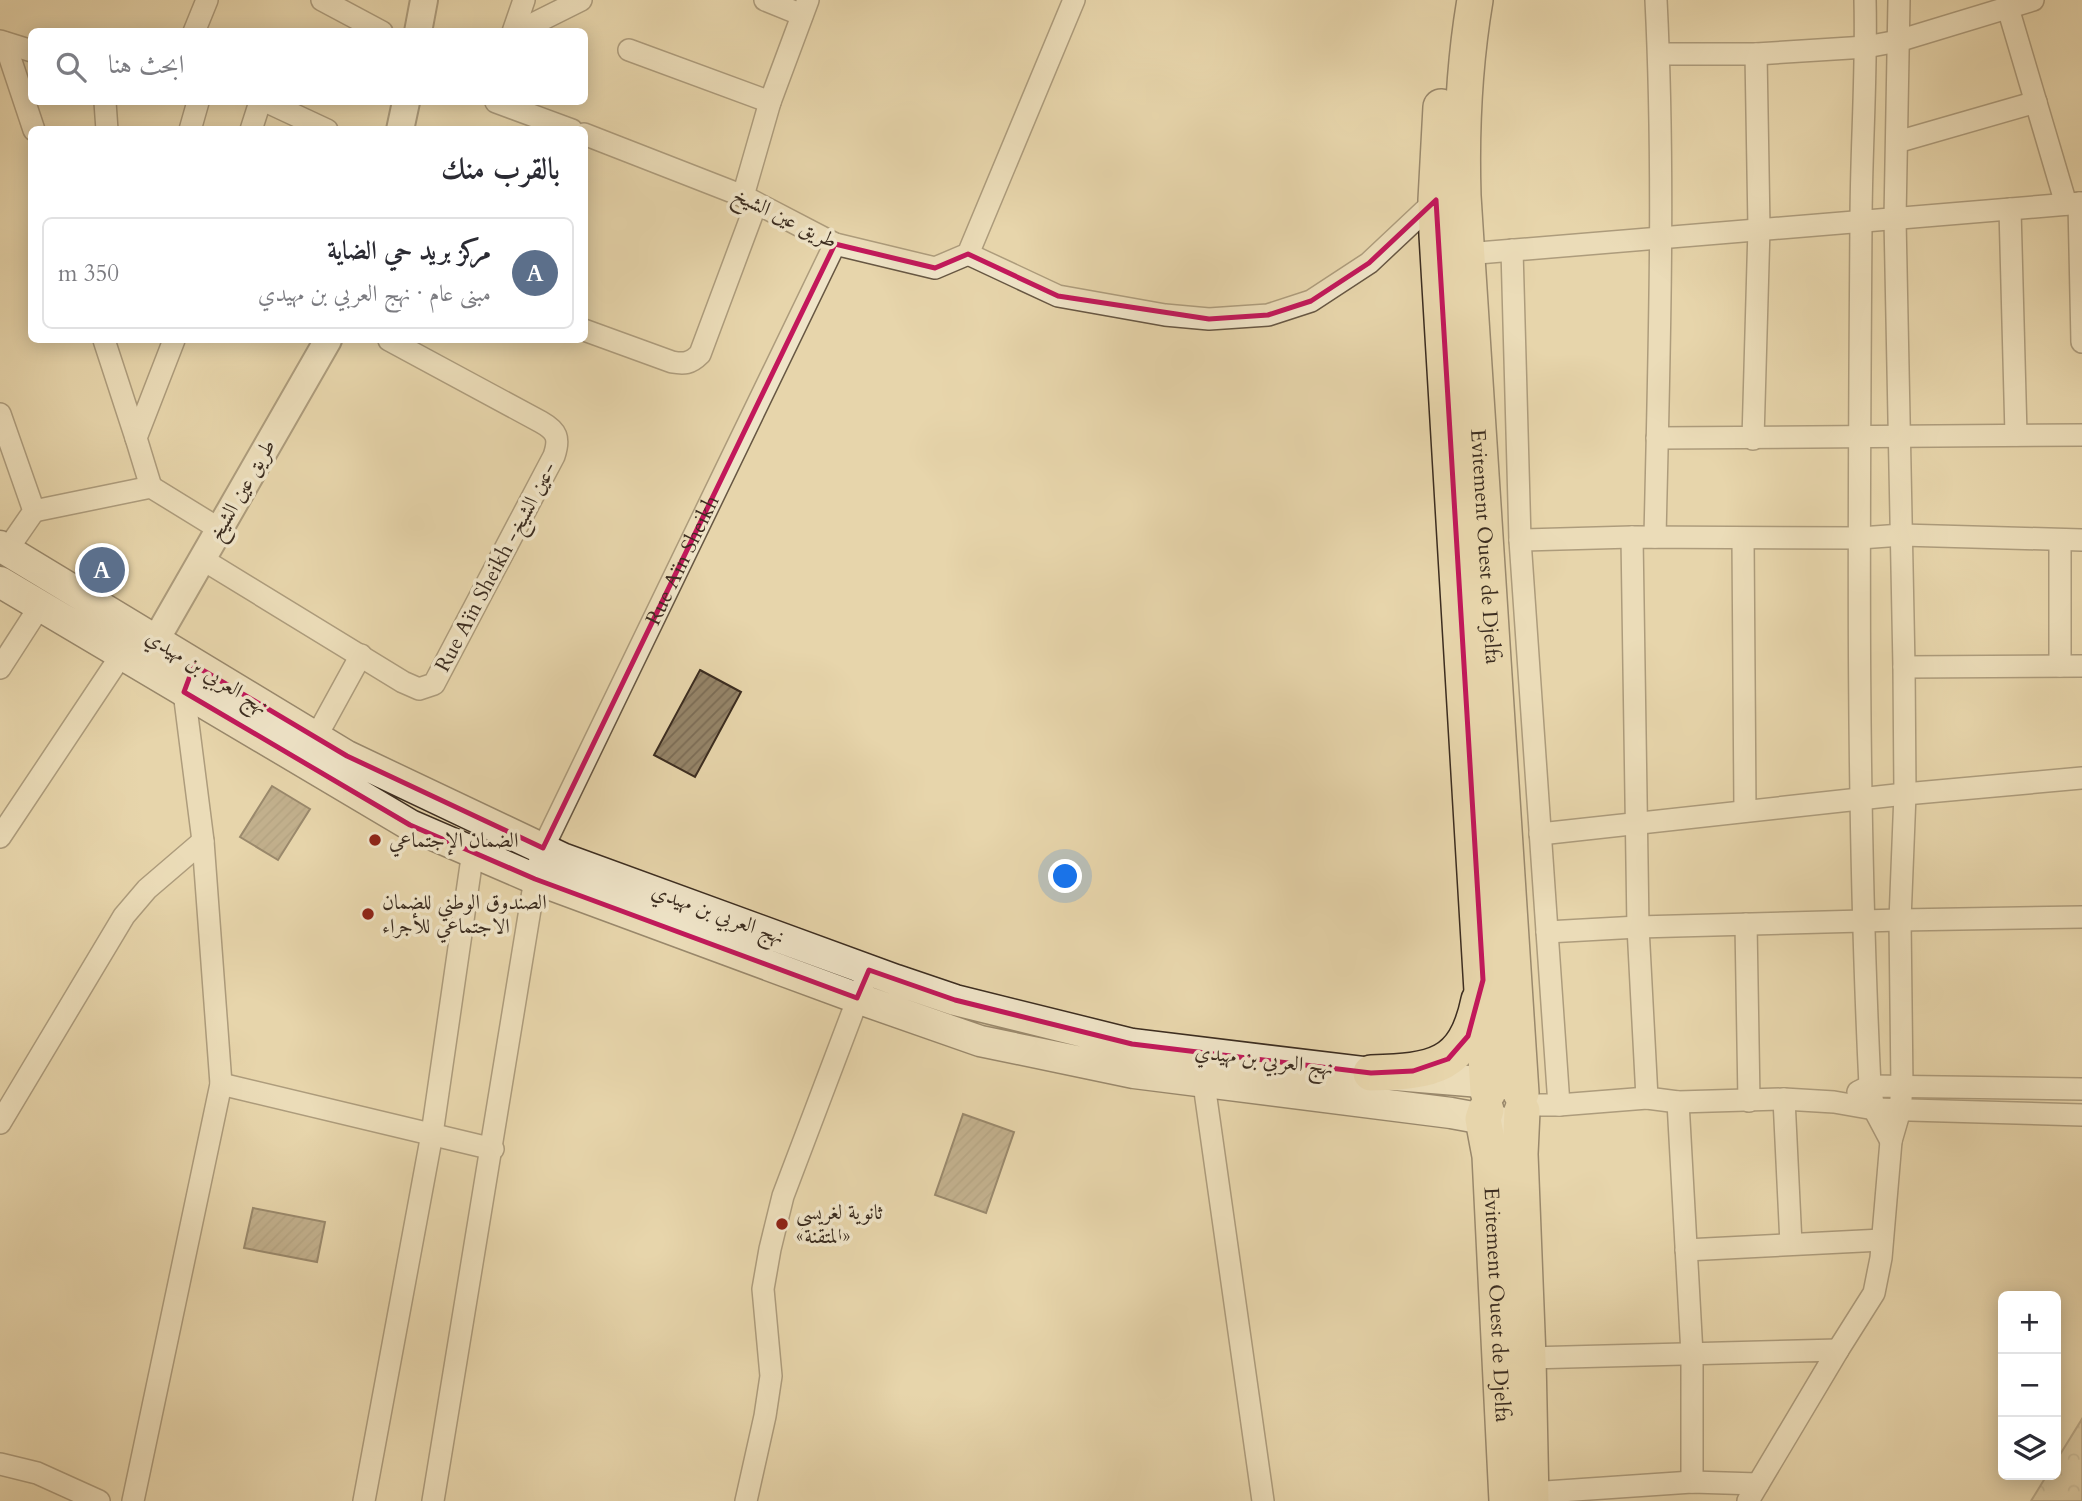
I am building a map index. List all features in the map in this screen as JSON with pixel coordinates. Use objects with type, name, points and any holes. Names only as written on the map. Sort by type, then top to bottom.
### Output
[{"type":"highway","name":"Evitement Ouest de Djelfa","points":[[1456,0],[1447,42],[1438,129],[1449,198],[1483,979],[1502,1102],[1520,1154],[1528,1358],[1523,1498]]},
{"type":"highway","name":"Evitement Ouest de Djelfa","points":[[1475,0],[1461,128],[1449,198],[1466,254],[1502,1102],[1490,1156],[1523,1498]]},
{"type":"highway","points":[[1371,1073],[1413,1071],[1448,1059],[1468,1036],[1476,1014],[1483,979]]},
{"type":"main road","name":"نهج العربي بن مهيدي","points":[[4,548],[156,640],[189,678],[410,825],[535,879],[980,1041],[1134,1073],[1204,1082],[1502,1102]]},
{"type":"main road","name":"نهج العربي بن مهيدي","points":[[0,582],[132,660],[189,678],[562,858],[955,1000],[1132,1044],[1371,1073],[1502,1102]]},
{"type":"main road","points":[[814,982],[827,954]]},
{"type":"street","points":[[196,28],[207,0]]},
{"type":"street","points":[[323,0],[375,28]]},
{"type":"street","points":[[419,28],[424,0]]},
{"type":"street","points":[[516,28],[524,0]]},
{"type":"street","points":[[523,28],[581,0]]},
{"type":"street","points":[[588,331],[672,362],[685,364],[700,354],[750,200],[770,102],[805,7],[765,0]]},
{"type":"street","points":[[1074,0],[968,254],[1058,296],[1165,315],[1209,319],[1268,315],[1311,300],[1369,263],[1449,198]]},
{"type":"street","points":[[1655,537],[1660,237],[1656,0]]},
{"type":"street","points":[[1865,0],[1861,221],[1862,922],[1870,1086],[1874,1109],[1891,1141]]},
{"type":"street","points":[[1523,1498],[1692,1482],[1753,1492],[1874,1293],[1881,1258],[1891,1141],[1900,1110],[1902,1087],[1900,920],[1905,794],[1904,667],[1895,219],[1899,0]]},
{"type":"street","points":[[1659,54],[1756,54],[1866,47],[1898,41],[2034,0]]},
{"type":"street","points":[[2008,8],[2036,102],[2076,203],[2082,342]]},
{"type":"street","points":[[3,42],[28,50]]},
{"type":"street","points":[[3,42],[33,126]]},
{"type":"street","points":[[629,50],[770,102]]},
{"type":"street","points":[[1753,439],[1759,229],[1756,54]]},
{"type":"street","points":[[1897,142],[2036,102]]},
{"type":"street","points":[[104,105],[107,126]]},
{"type":"street","points":[[191,126],[197,105]]},
{"type":"street","points":[[252,126],[259,105]]},
{"type":"street","points":[[273,105],[318,126]]},
{"type":"street","points":[[401,126],[405,105]]},
{"type":"street","points":[[501,105],[530,122],[551,126]]},
{"type":"street","name":"طريق عين الشيخ","points":[[588,136],[750,200],[835,244],[935,268],[968,254]]},
{"type":"street","points":[[1466,254],[2076,203]]},
{"type":"street","points":[[2010,209],[2016,435]]},
{"type":"street","name":"Rue Aïn Sheikh","points":[[433,1501],[493,1149],[535,879],[543,848],[835,244]]},
{"type":"street","points":[[1512,250],[1520,540],[1559,1105]]},
{"type":"street","points":[[105,343],[151,487],[220,530]]},
{"type":"street","points":[[136,438],[173,343]]},
{"type":"street","name":"طريق عين الشيخ","points":[[132,660],[156,640],[326,343]]},
{"type":"street","name":"Rue Aïn Sheikh -عين الشيخ-","points":[[202,559],[403,682],[419,689],[434,684],[548,468],[558,442],[556,433],[541,422],[394,343]]},
{"type":"street","points":[[0,414],[34,511]]},
{"type":"street","points":[[1657,438],[2082,435]]},
{"type":"street","points":[[4,548],[34,511],[151,487]]},
{"type":"street","points":[[1520,540],[1632,537],[1860,538],[1902,535],[2082,540]]},
{"type":"street","points":[[1632,537],[1638,927],[1647,1098]]},
{"type":"street","points":[[1743,539],[1745,811]]},
{"type":"street","points":[[2060,540],[2060,666]]},
{"type":"street","points":[[0,668],[40,606]]},
{"type":"street","points":[[316,737],[360,656]]},
{"type":"street","points":[[0,837],[132,660]]},
{"type":"street","points":[[1904,667],[2082,666]]},
{"type":"street","points":[[133,1501],[221,1084],[189,678]]},
{"type":"street","points":[[1540,834],[1905,794],[2082,778]]},
{"type":"street","points":[[0,1123],[124,916],[147,889],[203,841]]},
{"type":"street","points":[[364,1501],[432,1134],[473,852]]},
{"type":"street","points":[[1547,932],[1638,927],[2082,917]]},
{"type":"street","points":[[1746,924],[1749,1101]]},
{"type":"street","points":[[746,1501],[771,1376],[764,1289],[770,1248],[783,1196],[869,970]]},
{"type":"street","points":[[1200,1052],[1263,1501]]},
{"type":"street","points":[[221,1084],[493,1149]]},
{"type":"street","points":[[1834,1102],[1870,1086],[2082,1089]]},
{"type":"street","points":[[1502,1102],[1559,1105],[1647,1098],[1678,1102],[1784,1099],[1834,1102],[1874,1109],[2082,1115]]},
{"type":"street","points":[[1784,1099],[1791,1244]]},
{"type":"street","points":[[1678,1102],[1692,1354],[1692,1482]]},
{"type":"street","points":[[1686,1250],[1882,1240]]},
{"type":"street","points":[[1528,1358],[1838,1350]]},
{"type":"street","points":[[0,1464],[37,1473],[99,1501]]},
{"type":"highlighted area","points":[[1436,200],[1483,980],[1468,1036],[1448,1059],[1413,1071],[1371,1073],[1132,1044],[955,1000],[869,970],[857,998],[535,879],[410,825],[184,692],[194,665],[347,756],[543,848],[835,244],[935,268],[968,254],[1058,296],[1209,319],[1268,315],[1311,301],[1369,263]]},
{"type":"green space","points":[[2082,1419],[2082,1501],[2031,1501],[2044,1480],[2061,1480],[2061,1453]]},
{"type":"building","points":[[700,670],[741,692],[695,777],[654,755]]},
{"type":"building","points":[[272,786],[310,809],[278,860],[240,837]]},
{"type":"building","points":[[963,1114],[1014,1132],[986,1213],[935,1195]]},
{"type":"building","points":[[253,1208],[325,1222],[317,1262],[244,1248]]},
{"type":"place","name":"مركز بريد حي الضاية","points":[[102,570]]},
{"type":"place","name":"الضمان الإجتماعي","points":[[375,840]]},
{"type":"place","name":"الصندوق الوطني للضمان الاجتماعي للأجراء","points":[[368,914]]},
{"type":"place","name":"ثانوية لغريسي «المتقنة»","points":[[782,1224]]}]
